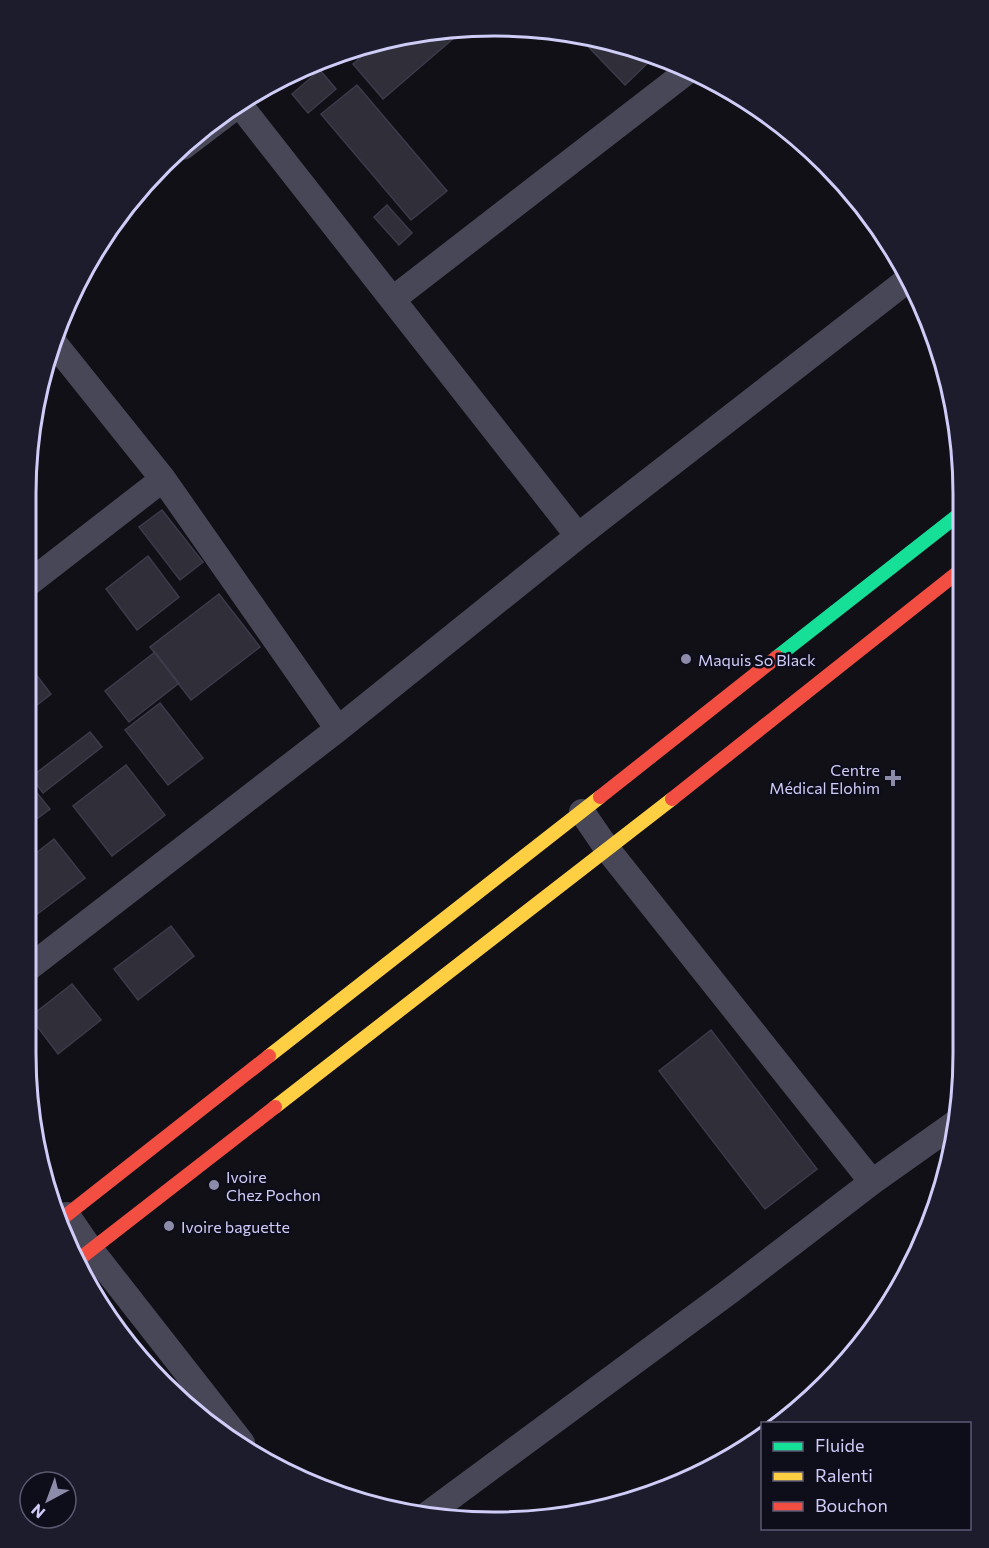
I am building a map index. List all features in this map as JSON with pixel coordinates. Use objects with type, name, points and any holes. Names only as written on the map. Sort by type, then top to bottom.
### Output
[{"type":"main road","points":[[66,1216],[953,519]]},
{"type":"main road","points":[[84,1255],[608,850],[953,576]]},
{"type":"street","points":[[393,298],[681,76]]},
{"type":"street","points":[[245,110],[578,536]]},
{"type":"street","points":[[36,962],[338,729],[578,536],[902,284]]},
{"type":"street","points":[[59,350],[163,479],[338,729]]},
{"type":"street","points":[[36,578],[163,479]]},
{"type":"street","points":[[582,812],[608,850],[872,1182]]},
{"type":"street","points":[[436,1508],[730,1291],[872,1182],[946,1129]]},
{"type":"street","points":[[84,1255],[228,1426]]},
{"type":"building","points":[[454,38],[383,99],[353,64],[363,56],[376,52]]},
{"type":"building","points":[[587,46],[648,62],[625,85]]},
{"type":"building","points":[[320,70],[336,89],[308,113],[292,94]]},
{"type":"building","points":[[357,85],[447,191],[411,220],[321,114]]},
{"type":"building","points":[[387,205],[412,233],[399,245],[374,217]]},
{"type":"building","points":[[162,510],[203,562],[180,580],[139,527]]},
{"type":"building","points":[[148,556],[179,597],[137,630],[106,589]]},
{"type":"building","points":[[219,594],[260,647],[191,700],[150,647]]},
{"type":"building","points":[[155,652],[179,683],[129,722],[105,691]]},
{"type":"building","points":[[36,674],[51,694],[36,706]]},
{"type":"building","points":[[160,703],[203,758],[168,785],[125,730]]},
{"type":"building","points":[[90,732],[102,747],[43,793],[36,784],[36,773]]},
{"type":"building","points":[[126,765],[165,815],[112,856],[73,806]]},
{"type":"building","points":[[36,792],[50,809],[36,819]]},
{"type":"building","points":[[54,839],[85,878],[36,915],[36,853]]},
{"type":"building","points":[[171,926],[194,956],[138,1000],[114,969]]},
{"type":"building","points":[[72,984],[101,1020],[58,1054],[36,1025],[36,1012]]},
{"type":"building","points":[[711,1030],[817,1169],[765,1209],[659,1071]]},
{"type":"traffic: fast","points":[[777,657],[953,519]]},
{"type":"traffic: slow","points":[[269,1056],[600,797]]},
{"type":"traffic: slow","points":[[275,1107],[672,799]]},
{"type":"traffic: jam","points":[[672,799],[953,576]]},
{"type":"traffic: jam","points":[[600,797],[777,657]]},
{"type":"traffic: jam","points":[[66,1216],[269,1056]]},
{"type":"traffic: jam","points":[[83,1256],[275,1107]]},
{"type":"place","name":"Maquis So Black","points":[[686,659]]},
{"type":"place","name":"Centre Médical Elohim","points":[[893,778]]},
{"type":"place","name":"Ivoire Chez Pochon","points":[[214,1185]]},
{"type":"place","name":"Ivoire baguette","points":[[169,1226]]}]
